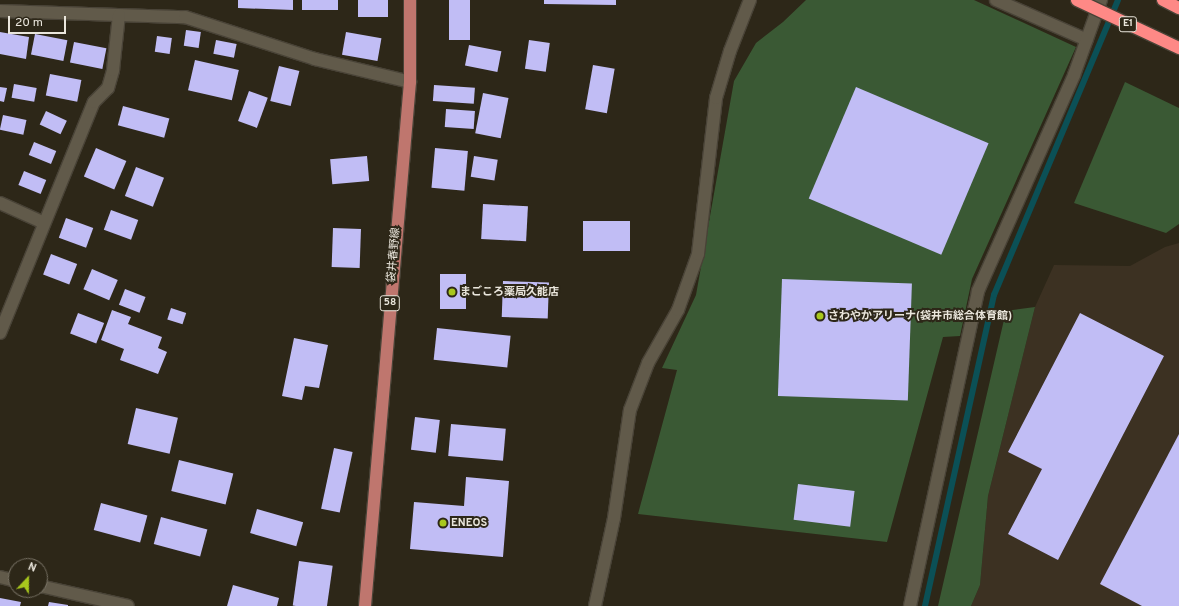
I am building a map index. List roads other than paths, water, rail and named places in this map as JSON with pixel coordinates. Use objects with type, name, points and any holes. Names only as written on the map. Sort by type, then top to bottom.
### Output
[{"type":"highway","name":"E1","points":[[1077,0],[1179,48]]},
{"type":"highway","points":[[1163,0],[1179,8]]},
{"type":"main road","name":"袋井春野線","points":[[365,606],[410,82],[410,0]]},
{"type":"street","points":[[595,606],[614,518],[630,410],[648,363],[678,310],[698,254],[716,98],[730,51],[750,0]]},
{"type":"street","points":[[996,0],[1087,40]]},
{"type":"street","points":[[910,606],[978,291],[1074,75],[1101,0]]},
{"type":"street","points":[[0,11],[15,6],[119,15],[185,16],[315,59],[410,82]]},
{"type":"street","points":[[0,333],[94,102],[108,88],[113,70],[119,15]]},
{"type":"street","points":[[0,203],[44,223]]},
{"type":"street","points":[[48,588],[128,606]]},
{"type":"waterway","points":[[925,606],[994,295],[1118,0]]},
{"type":"place","name":"まごころ薬局久能店","points":[[452,292]]},
{"type":"place","name":"さわやかアリーナ(袋井市総合体育館)","points":[[820,316]]},
{"type":"place","name":"ENEOS","points":[[443,523]]}]
